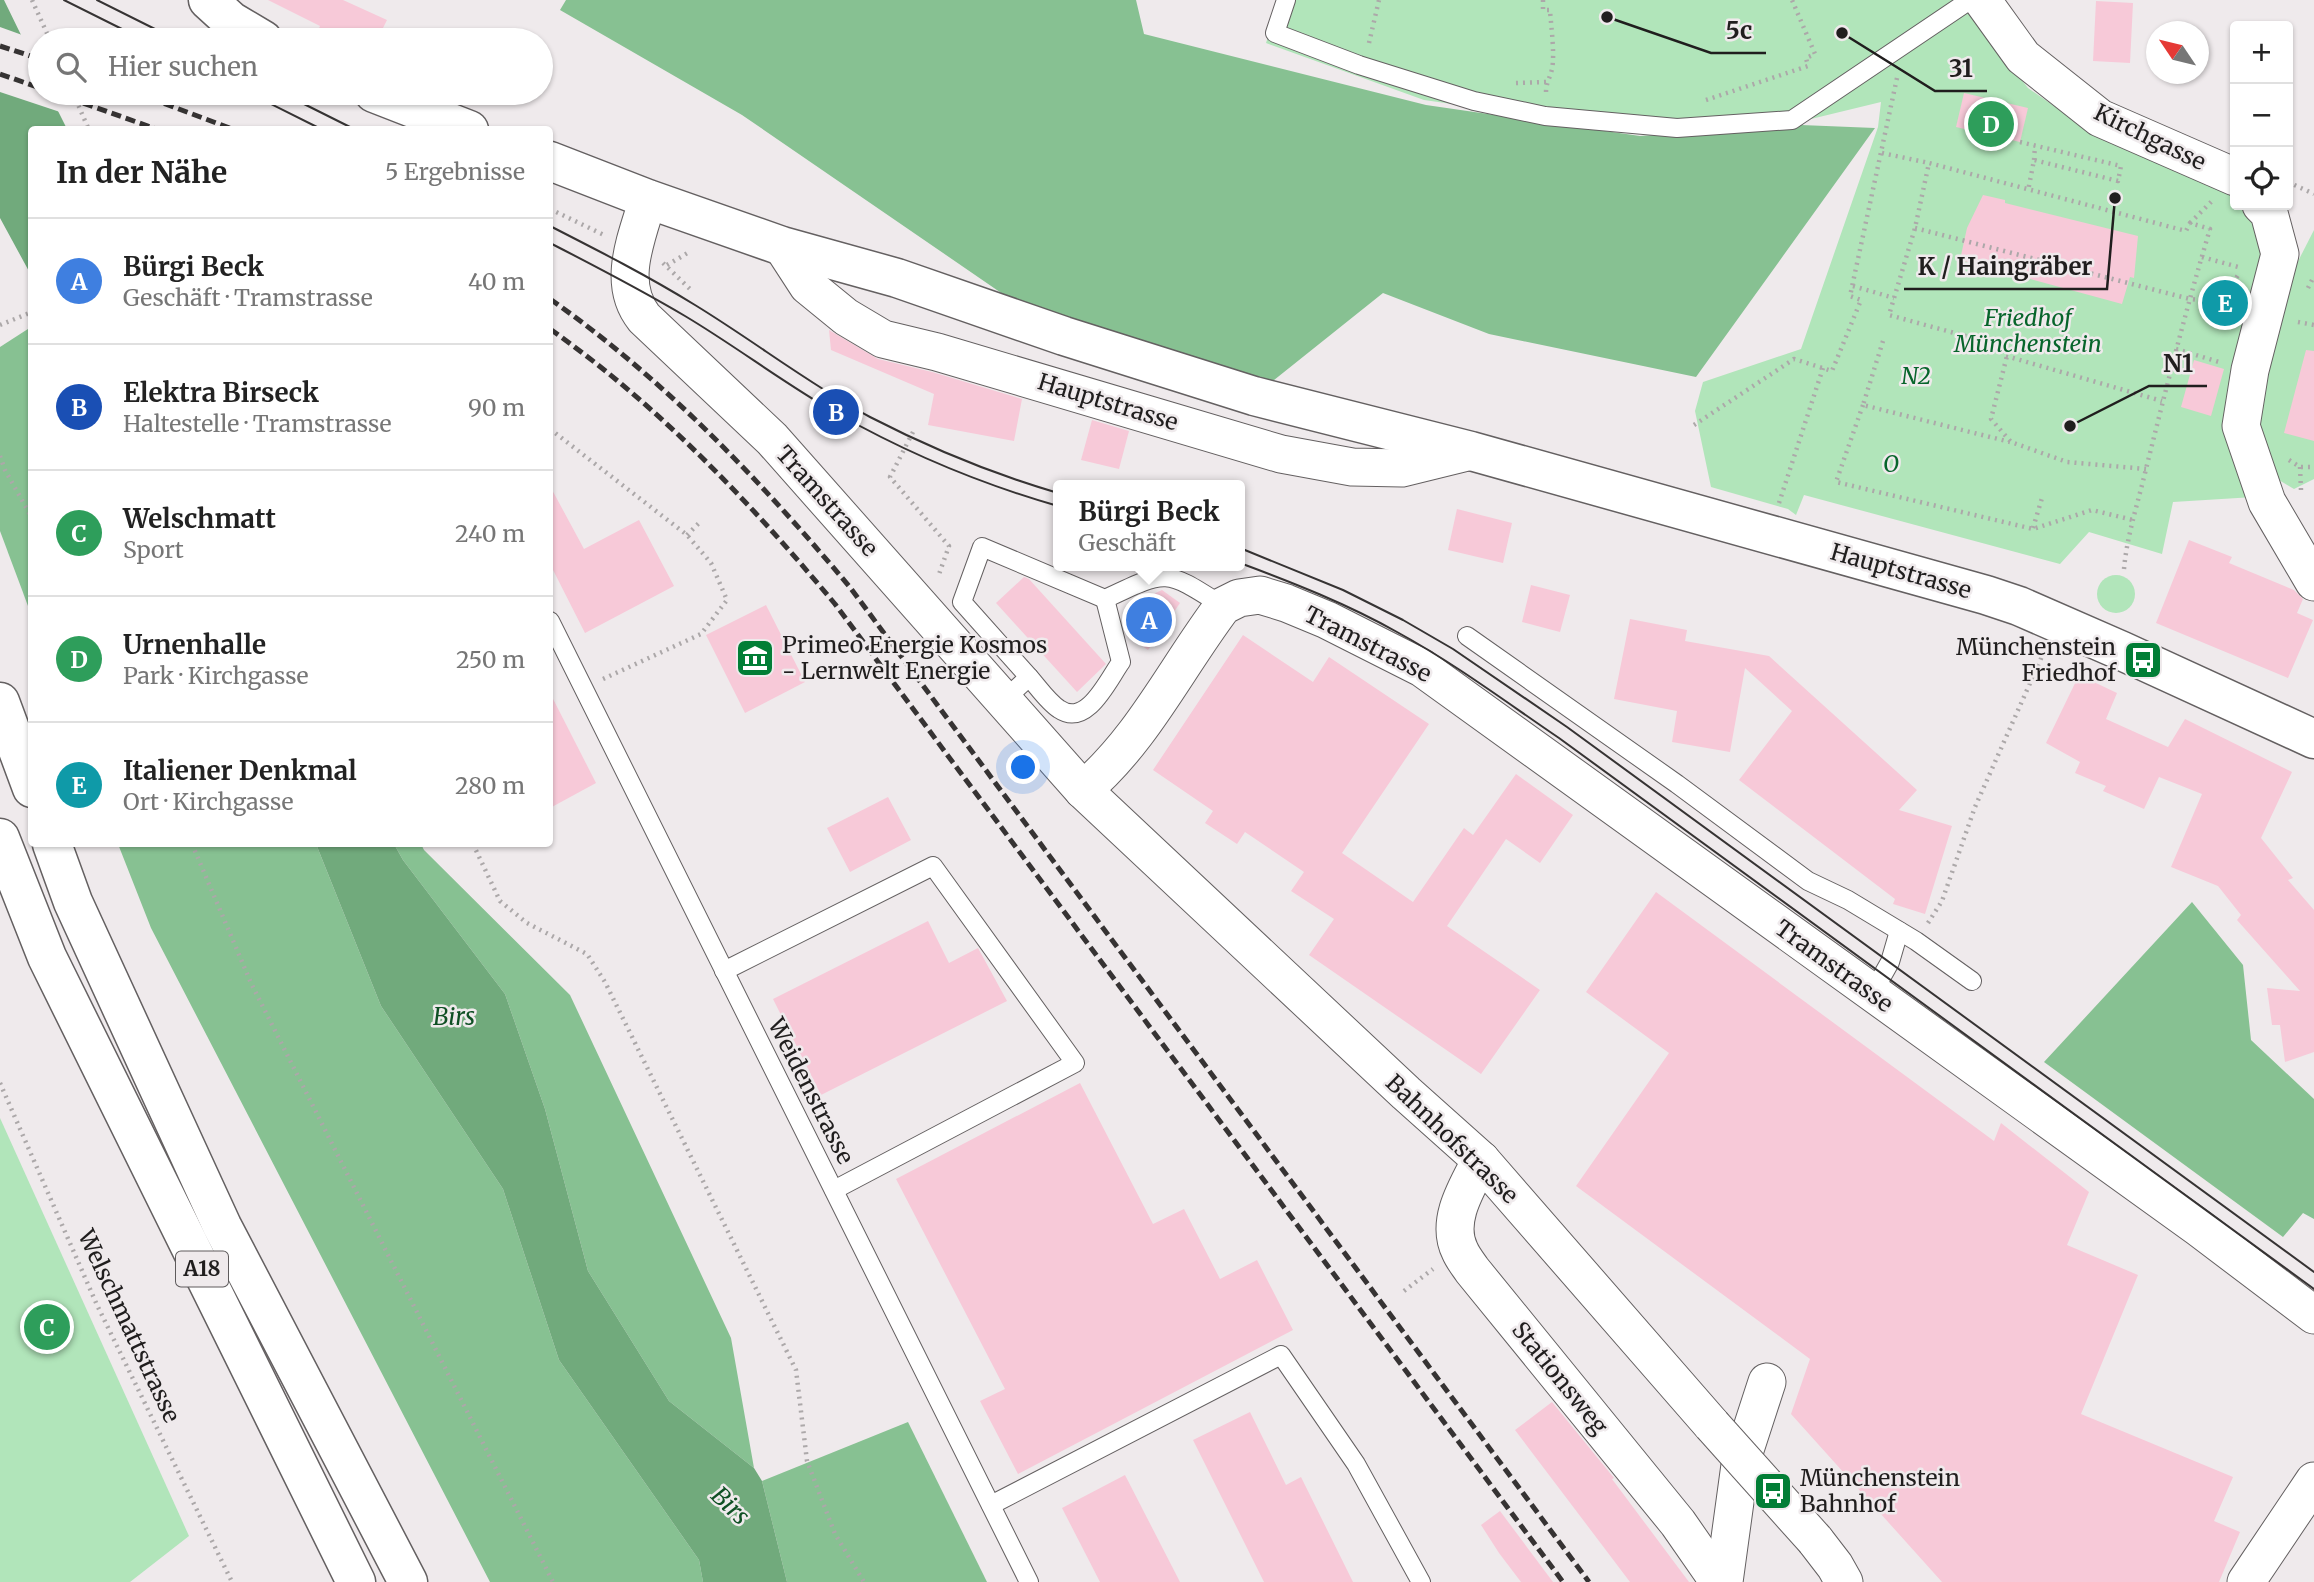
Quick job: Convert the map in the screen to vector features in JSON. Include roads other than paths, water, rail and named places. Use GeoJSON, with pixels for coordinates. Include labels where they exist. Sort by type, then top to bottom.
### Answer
{"type":"FeatureCollection","features":[{"type":"Feature","properties":{"kind":"main road"},"geometry":{"type":"LineString","coordinates":[[208,0],[244,28]]}},
{"type":"Feature","properties":{"kind":"main road"},"geometry":{"type":"LineString","coordinates":[[405,105],[459,126]]}},
{"type":"Feature","properties":{"kind":"main road","name":"Hauptstrasse"},"geometry":{"type":"LineString","coordinates":[[553,161],[648,199],[782,246],[897,278],[1064,336],[1254,396],[1471,451],[1986,594],[2311,732]]}},
{"type":"Feature","properties":{"kind":"main road"},"geometry":{"type":"LineString","coordinates":[[0,702],[28,777]]}},
{"type":"Feature","properties":{"kind":"main road","name":"A18"},"geometry":{"type":"LineString","coordinates":[[0,838],[47,957],[356,1582]]}},
{"type":"Feature","properties":{"kind":"main road","name":"A18"},"geometry":{"type":"LineString","coordinates":[[53,847],[73,902],[222,1226],[408,1582]]}},
{"type":"Feature","properties":{"kind":"street","name":"Kirchgasse"},"geometry":{"type":"LineString","coordinates":[[1982,0],[2023,57],[2100,118],[2230,175]]}},
{"type":"Feature","properties":{"kind":"street","name":"Tramstrasse"},"geometry":{"type":"LineString","coordinates":[[648,199],[633,248],[630,268],[637,309],[772,439],[1016,689],[1083,790]]}},
{"type":"Feature","properties":{"kind":"street"},"geometry":{"type":"LineString","coordinates":[[2266,210],[2280,254],[2258,273],[2250,370],[2241,426],[2267,502],[2314,582]]}},
{"type":"Feature","properties":{"kind":"street","name":"Hauptstrasse"},"geometry":{"type":"LineString","coordinates":[[782,246],[808,286],[846,317],[883,339],[937,352],[1280,454],[1352,467],[1402,468],[1471,451]]}},
{"type":"Feature","properties":{"kind":"street","name":"Tramstrasse"},"geometry":{"type":"LineString","coordinates":[[1223,606],[1239,598],[1260,595],[1286,603],[1327,620],[1422,668],[2199,1228],[2314,1315]]}},
{"type":"Feature","properties":{"kind":"street"},"geometry":{"type":"LineString","coordinates":[[1083,790],[1107,769],[1136,735],[1223,606]]}},
{"type":"Feature","properties":{"kind":"street","name":"Bahnhofstrasse"},"geometry":{"type":"LineString","coordinates":[[1083,790],[1481,1160],[1815,1540],[1835,1566],[1843,1582]]}},
{"type":"Feature","properties":{"kind":"street","name":"Stationsweg"},"geometry":{"type":"LineString","coordinates":[[1481,1160],[1463,1195],[1454,1222],[1458,1250],[1678,1523],[1721,1582]]}},
{"type":"Feature","properties":{"kind":"street","name":"Stationsweg"},"geometry":{"type":"LineString","coordinates":[[1721,1582],[1740,1465],[1767,1382]]}},
{"type":"Feature","properties":{"kind":"street"},"geometry":{"type":"LineString","coordinates":[[2246,1582],[2314,1481]]}},
{"type":"Feature","properties":{"kind":"lane"},"geometry":{"type":"LineString","coordinates":[[1286,0],[1275,33],[1363,66],[1474,102],[1545,116],[1677,128],[1792,120],[1970,0]]}},
{"type":"Feature","properties":{"kind":"lane"},"geometry":{"type":"LineString","coordinates":[[1105,599],[1121,662],[1088,707],[1079,714],[1067,713],[1016,689],[962,602],[982,547],[1105,599],[1147,579],[1173,576],[1223,606]]}},
{"type":"Feature","properties":{"kind":"lane","name":"Weidenstrasse"},"geometry":{"type":"LineString","coordinates":[[553,627],[1029,1582]]}},
{"type":"Feature","properties":{"kind":"lane"},"geometry":{"type":"LineString","coordinates":[[1467,636],[1677,784],[1808,881],[1848,900],[1916,941],[1972,981]]}},
{"type":"Feature","properties":{"kind":"lane"},"geometry":{"type":"LineString","coordinates":[[724,971],[933,866],[1075,1063],[834,1190]]}},
{"type":"Feature","properties":{"kind":"lane"},"geometry":{"type":"LineString","coordinates":[[1872,994],[1890,962],[1899,931]]}},
{"type":"Feature","properties":{"kind":"lane"},"geometry":{"type":"LineString","coordinates":[[991,1505],[1281,1355],[1356,1464],[1421,1582]]}},
{"type":"Feature","properties":{"kind":"water"},"geometry":{"type":"Polygon","coordinates":[[[0,0],[4,0],[28,49],[28,105],[55,105],[66,126],[28,126],[28,269],[0,218],[0,0]]]}},
{"type":"Feature","properties":{"kind":"water","name":"Birs"},"geometry":{"type":"Polygon","coordinates":[[[317,847],[396,847],[505,994],[545,1109],[588,1271],[669,1401],[754,1468],[762,1481],[787,1582],[703,1582],[699,1560],[559,1360],[503,1189],[381,1006],[317,847]]]}},
{"type":"Feature","properties":{"kind":"tram line"},"geometry":{"type":"LineString","coordinates":[[64,0],[120,28]]}},
{"type":"Feature","properties":{"kind":"tram line"},"geometry":{"type":"LineString","coordinates":[[97,0],[153,28]]}},
{"type":"Feature","properties":{"kind":"tram line"},"geometry":{"type":"LineString","coordinates":[[273,105],[315,126]]}},
{"type":"Feature","properties":{"kind":"tram line"},"geometry":{"type":"LineString","coordinates":[[306,105],[348,126]]}},
{"type":"Feature","properties":{"kind":"tram line"},"geometry":{"type":"LineString","coordinates":[[553,228],[677,294],[825,391],[870,417],[962,460],[1053,491]]}},
{"type":"Feature","properties":{"kind":"tram line"},"geometry":{"type":"LineString","coordinates":[[553,245],[685,316],[799,390],[864,428],[973,478],[1053,504]]}},
{"type":"Feature","properties":{"kind":"tram line"},"geometry":{"type":"LineString","coordinates":[[1245,550],[1343,590],[1453,649],[1567,727],[2314,1272]]}},
{"type":"Feature","properties":{"kind":"tram line"},"geometry":{"type":"LineString","coordinates":[[1245,565],[1359,612],[1418,644],[1480,683],[2314,1289]]}},
{"type":"Feature","properties":{"kind":"railway"},"geometry":{"type":"LineString","coordinates":[[0,46],[28,55]]}},
{"type":"Feature","properties":{"kind":"railway"},"geometry":{"type":"LineString","coordinates":[[0,74],[28,84]]}},
{"type":"Feature","properties":{"kind":"railway"},"geometry":{"type":"LineString","coordinates":[[89,105],[148,126]]}},
{"type":"Feature","properties":{"kind":"railway"},"geometry":{"type":"LineString","coordinates":[[168,105],[224,126]]}},
{"type":"Feature","properties":{"kind":"railway"},"geometry":{"type":"LineString","coordinates":[[553,301],[632,363],[708,432],[780,507],[849,586],[1589,1582]]}},
{"type":"Feature","properties":{"kind":"railway"},"geometry":{"type":"LineString","coordinates":[[553,331],[629,390],[702,457],[770,529],[835,604],[1563,1582]]}},
{"type":"Feature","properties":{"kind":"place","name":"5c"},"geometry":{"type":"Point","coordinates":[1607,17]}},
{"type":"Feature","properties":{"kind":"place","name":"31"},"geometry":{"type":"Point","coordinates":[1842,33]}},
{"type":"Feature","properties":{"kind":"place","name":"Urnenhalle"},"geometry":{"type":"Point","coordinates":[1991,124]}},
{"type":"Feature","properties":{"kind":"place","name":"K / Haingräber"},"geometry":{"type":"Point","coordinates":[2115,198]}},
{"type":"Feature","properties":{"kind":"place","name":"Italiener Denkmal"},"geometry":{"type":"Point","coordinates":[2225,303]}},
{"type":"Feature","properties":{"kind":"place","name":"Elektra Birseck"},"geometry":{"type":"Point","coordinates":[836,412]}},
{"type":"Feature","properties":{"kind":"place","name":"N1"},"geometry":{"type":"Point","coordinates":[2070,426]}},
{"type":"Feature","properties":{"kind":"place","name":"Bürgi Beck"},"geometry":{"type":"Point","coordinates":[1149,620]}},
{"type":"Feature","properties":{"kind":"place","name":"Primeo Energie Kosmos - Lernwelt Energie"},"geometry":{"type":"Point","coordinates":[755,658]}},
{"type":"Feature","properties":{"kind":"place","name":"Münchenstein Friedhof"},"geometry":{"type":"Point","coordinates":[2143,660]}},
{"type":"Feature","properties":{"kind":"place","name":"Welschmatt"},"geometry":{"type":"Point","coordinates":[47,1327]}},
{"type":"Feature","properties":{"kind":"place","name":"Münchenstein Bahnhof"},"geometry":{"type":"Point","coordinates":[1773,1491]}},
{"type":"Feature","properties":{"kind":"park label","name":"Friedhof Münchenstein"},"geometry":{"type":"Point","coordinates":[2028,331]}},
{"type":"Feature","properties":{"kind":"park label","name":"N2"},"geometry":{"type":"Point","coordinates":[1916,376]}},
{"type":"Feature","properties":{"kind":"park label","name":"O"},"geometry":{"type":"Point","coordinates":[1891,464]}}]}
